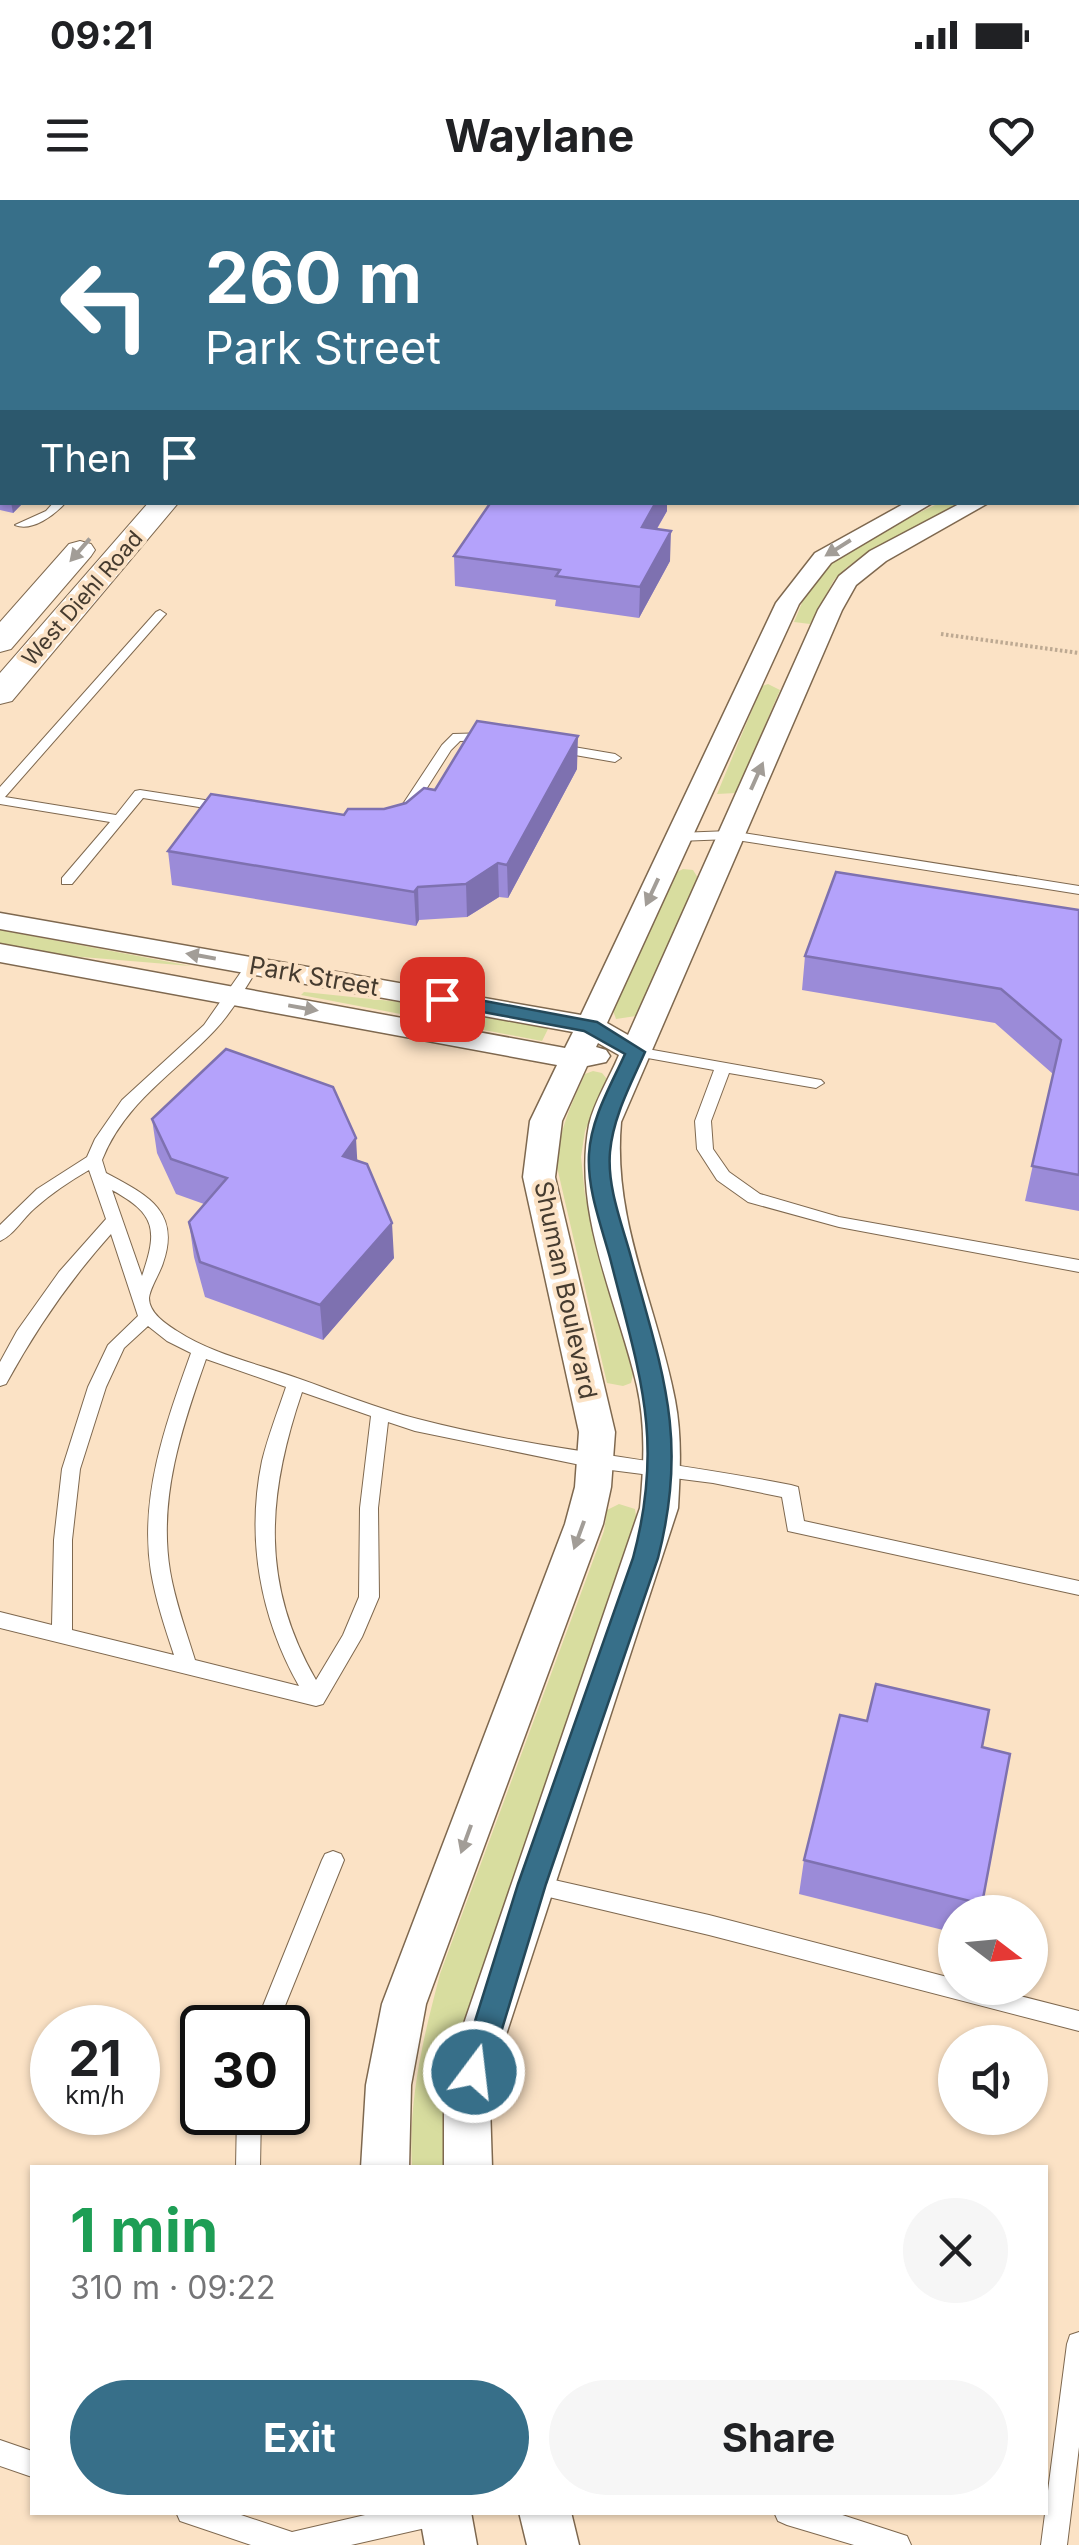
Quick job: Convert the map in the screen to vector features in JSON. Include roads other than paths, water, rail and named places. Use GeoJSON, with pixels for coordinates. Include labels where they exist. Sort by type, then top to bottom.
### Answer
{"type":"FeatureCollection","features":[{"type":"Feature","properties":{"kind":"street","name":"West Diehl Road"},"geometry":{"type":"LineString","coordinates":[[0,694],[161,505]]}},
{"type":"Feature","properties":{"kind":"street","name":"Shuman Boulevard"},"geometry":{"type":"LineString","coordinates":[[385,2165],[385,2102],[404,2004],[584,1524],[593,1488],[596,1432],[539,1177],[546,1121],[788,603],[809,572],[846,543],[918,505]]}},
{"type":"Feature","properties":{"kind":"street"},"geometry":{"type":"LineString","coordinates":[[468,2165],[467,2104],[481,2041],[646,1558],[659,1508],[662,1468],[655,1388],[602,1190],[599,1155],[605,1122],[830,610],[847,582],[878,556],[974,505]]}},
{"type":"Feature","properties":{"kind":"street","name":"West Diehl Road"},"geometry":{"type":"LineString","coordinates":[[0,642],[98,530]]}},
{"type":"Feature","properties":{"kind":"street","name":"Park Street"},"geometry":{"type":"LineString","coordinates":[[0,921],[590,1026],[636,1052]]}},
{"type":"Feature","properties":{"kind":"street","name":"Park Street"},"geometry":{"type":"LineString","coordinates":[[0,953],[574,1059],[636,1052]]}},
{"type":"Feature","properties":{"kind":"street"},"geometry":{"type":"LineString","coordinates":[[443,2515],[451,2545]]}},
{"type":"Feature","properties":{"kind":"street"},"geometry":{"type":"LineString","coordinates":[[547,2515],[553,2545]]}},
{"type":"Feature","properties":{"kind":"lane"},"geometry":{"type":"LineString","coordinates":[[30,507],[21,525],[50,513],[57,505]]}},
{"type":"Feature","properties":{"kind":"lane"},"geometry":{"type":"LineString","coordinates":[[40,597],[79,602]]}},
{"type":"Feature","properties":{"kind":"lane"},"geometry":{"type":"LineString","coordinates":[[0,798],[160,614]]}},
{"type":"Feature","properties":{"kind":"lane"},"geometry":{"type":"LineString","coordinates":[[392,826],[457,737],[500,739]]}},
{"type":"Feature","properties":{"kind":"lane"},"geometry":{"type":"LineString","coordinates":[[545,746],[615,758]]}},
{"type":"Feature","properties":{"kind":"lane"},"geometry":{"type":"LineString","coordinates":[[67,881],[140,794],[238,809]]}},
{"type":"Feature","properties":{"kind":"lane"},"geometry":{"type":"LineString","coordinates":[[0,798],[118,819]]}},
{"type":"Feature","properties":{"kind":"lane"},"geometry":{"type":"LineString","coordinates":[[678,836],[730,835],[1079,890]]}},
{"type":"Feature","properties":{"kind":"lane"},"geometry":{"type":"LineString","coordinates":[[253,965],[211,1026],[137,1091],[102,1134],[96,1168],[144,1308],[173,1337],[416,1424],[595,1460],[791,1492],[795,1526],[1079,1588]]}},
{"type":"Feature","properties":{"kind":"lane"},"geometry":{"type":"LineString","coordinates":[[636,1052],[816,1083]]}},
{"type":"Feature","properties":{"kind":"lane"},"geometry":{"type":"LineString","coordinates":[[723,1067],[703,1122],[705,1149],[723,1176],[754,1198],[839,1222],[1079,1266]]}},
{"type":"Feature","properties":{"kind":"lane"},"geometry":{"type":"LineString","coordinates":[[0,1236],[11,1220],[52,1184],[96,1168]]}},
{"type":"Feature","properties":{"kind":"lane"},"geometry":{"type":"LineString","coordinates":[[62,1635],[63,1540],[71,1469],[97,1386],[117,1345],[144,1308],[160,1252],[162,1223],[152,1208],[96,1168]]}},
{"type":"Feature","properties":{"kind":"lane"},"geometry":{"type":"LineString","coordinates":[[0,1380],[20,1336],[58,1281],[114,1220]]}},
{"type":"Feature","properties":{"kind":"lane"},"geometry":{"type":"LineString","coordinates":[[186,1666],[158,1560],[160,1486],[177,1416],[201,1350]]}},
{"type":"Feature","properties":{"kind":"lane"},"geometry":{"type":"LineString","coordinates":[[296,1384],[272,1459],[264,1510],[270,1587],[294,1664],[316,1698]]}},
{"type":"Feature","properties":{"kind":"lane"},"geometry":{"type":"LineString","coordinates":[[316,1698],[352,1637],[369,1598],[369,1508],[380,1412]]}},
{"type":"Feature","properties":{"kind":"lane"},"geometry":{"type":"LineString","coordinates":[[0,1620],[316,1698]]}},
{"type":"Feature","properties":{"kind":"lane"},"geometry":{"type":"LineString","coordinates":[[273,2005],[333,1860]]}},
{"type":"Feature","properties":{"kind":"lane"},"geometry":{"type":"LineString","coordinates":[[532,1884],[709,1924],[1079,2021]]}},
{"type":"Feature","properties":{"kind":"lane"},"geometry":{"type":"LineString","coordinates":[[248,2165],[249,2135]]}},
{"type":"Feature","properties":{"kind":"lane"},"geometry":{"type":"LineString","coordinates":[[1054,2545],[1073,2452],[1079,2344]]}},
{"type":"Feature","properties":{"kind":"lane"},"geometry":{"type":"LineString","coordinates":[[0,2453],[30,2463]]}},
{"type":"Feature","properties":{"kind":"lane"},"geometry":{"type":"LineString","coordinates":[[198,2515],[292,2545],[428,2515]]}},
{"type":"Feature","properties":{"kind":"lane"},"geometry":{"type":"LineString","coordinates":[[797,2515],[898,2545]]}}]}
